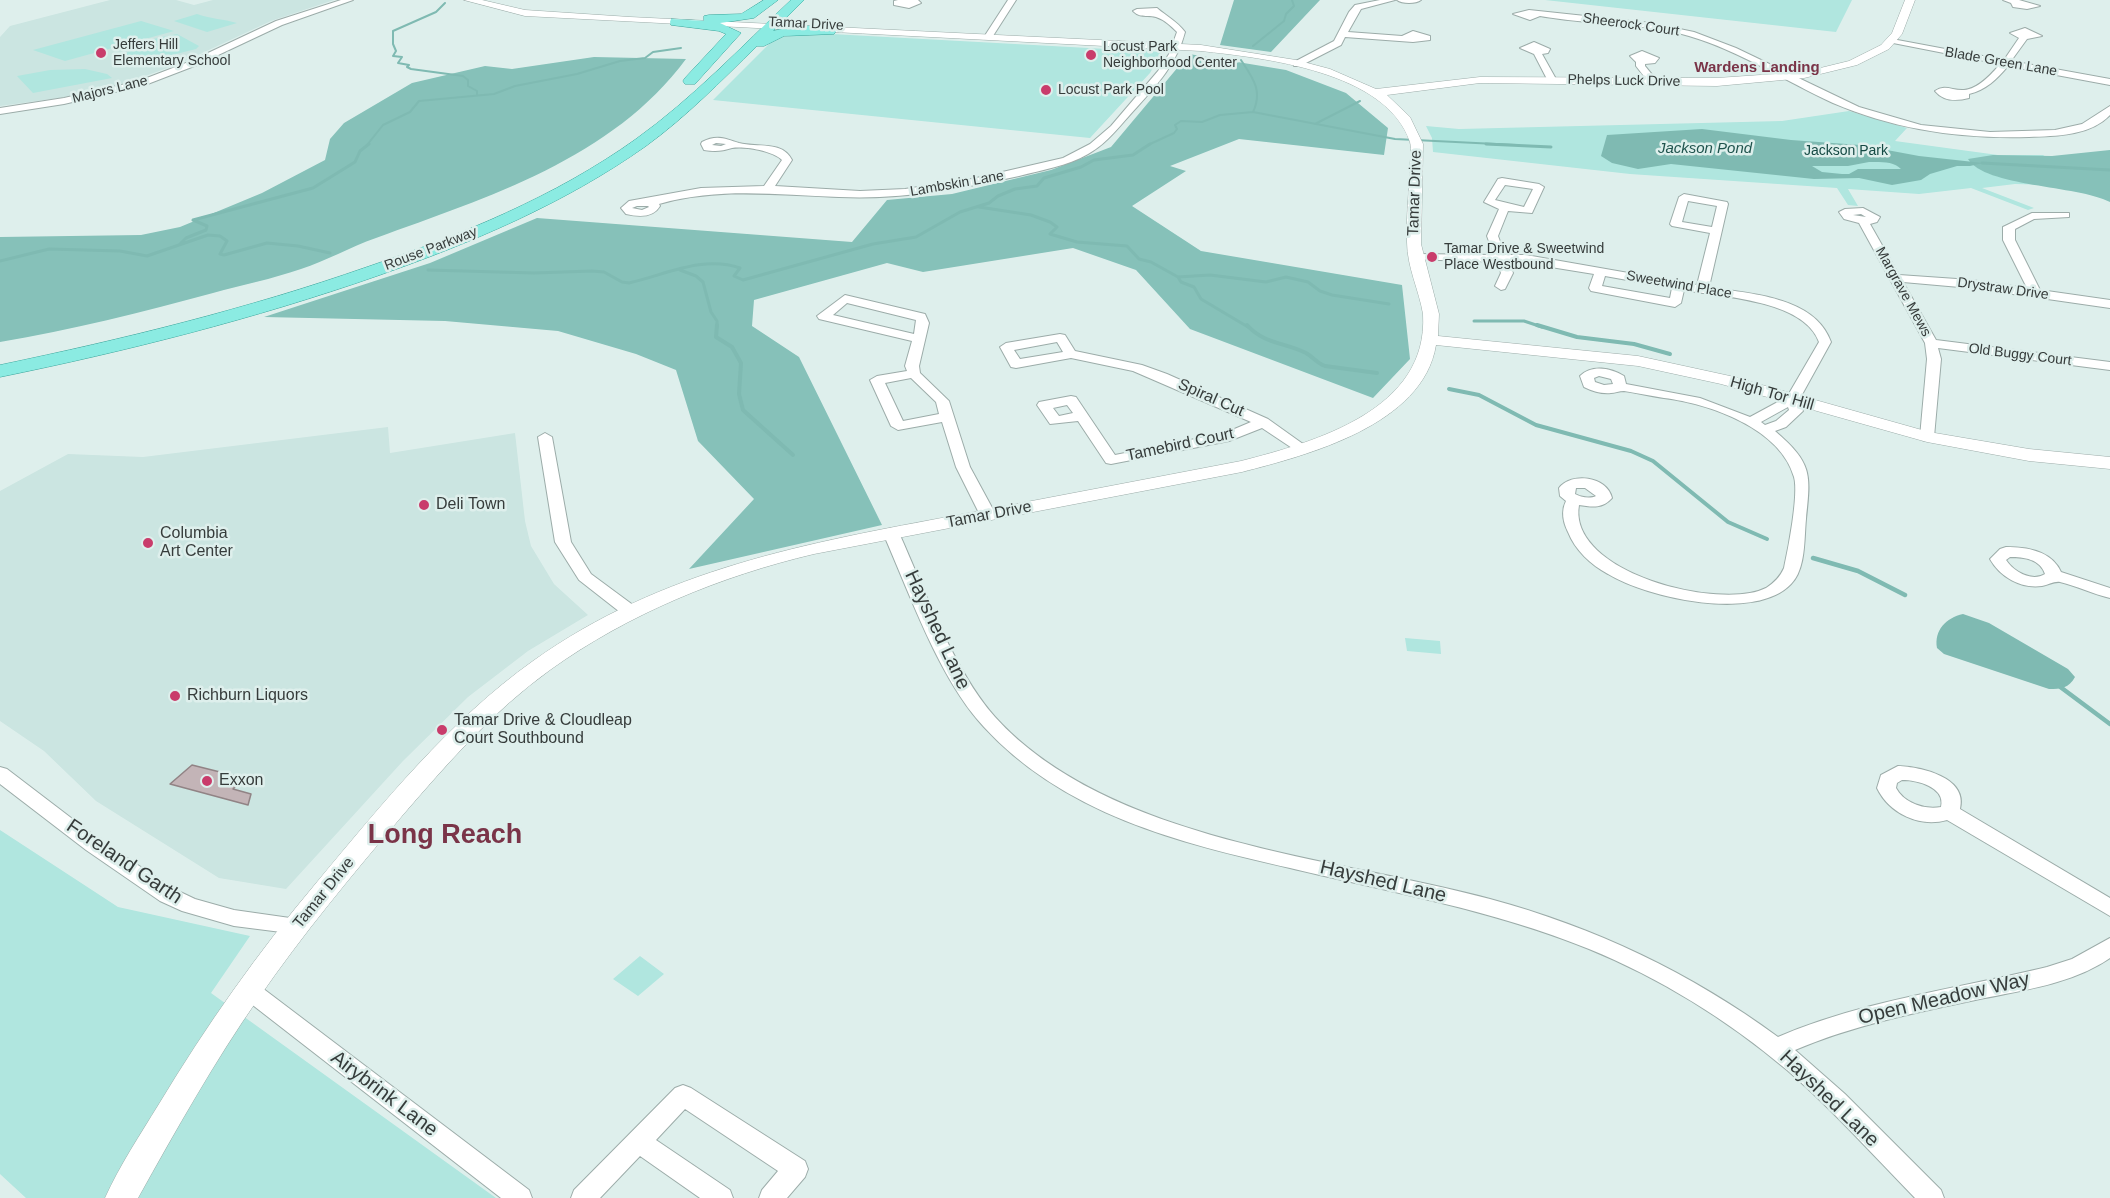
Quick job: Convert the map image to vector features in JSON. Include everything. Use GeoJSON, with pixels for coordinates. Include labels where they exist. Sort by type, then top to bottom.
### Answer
{"type":"FeatureCollection","features":[{"type":"Feature","properties":{"kind":"main road"},"geometry":{"type":"LineString","coordinates":[[693,19],[746,17],[756,14],[772,0]]}},
{"type":"Feature","properties":{"kind":"main road","name":"Rouse Parkway"},"geometry":{"type":"LineString","coordinates":[[0,357],[134,328],[255,296],[366,261],[510,203],[586,163],[635,130],[778,0]]}},
{"type":"Feature","properties":{"kind":"main road","name":"Rouse Parkway"},"geometry":{"type":"LineString","coordinates":[[0,371],[140,340],[250,311],[382,269],[464,237],[555,195],[621,157],[677,115],[798,0]]}},
{"type":"Feature","properties":{"kind":"main road"},"geometry":{"type":"LineString","coordinates":[[804,0],[789,15],[790,18],[796,22],[830,28]]}},
{"type":"Feature","properties":{"kind":"main road"},"geometry":{"type":"LineString","coordinates":[[676,22],[722,27],[734,33],[690,81]]}},
{"type":"Feature","properties":{"kind":"main road"},"geometry":{"type":"LineString","coordinates":[[726,68],[743,58],[772,34],[830,28]]}},
{"type":"Feature","properties":{"kind":"street","name":"Majors Lane"},"geometry":{"type":"LineString","coordinates":[[0,111],[64,101],[142,83],[194,63],[279,23],[348,0]]}},
{"type":"Feature","properties":{"kind":"street","name":"Tamar Drive"},"geometry":{"type":"LineString","coordinates":[[121,1198],[172,1107],[249,990],[297,926],[446,750],[483,713],[543,665],[631,612],[741,568],[812,549],[1242,466],[1304,449],[1355,427],[1377,414],[1404,392],[1425,362],[1431,340],[1430,309],[1415,257],[1416,140],[1401,113],[1375,93],[1333,74],[1252,54],[1177,47],[525,13],[469,0]]}},
{"type":"Feature","properties":{"kind":"street"},"geometry":{"type":"LineString","coordinates":[[988,37],[1012,0]]}},
{"type":"Feature","properties":{"kind":"street"},"geometry":{"type":"LineString","coordinates":[[1297,64],[1332,47],[1344,34],[1353,12],[1359,6],[1391,0]]}},
{"type":"Feature","properties":{"kind":"street"},"geometry":{"type":"LineString","coordinates":[[1401,0],[1417,0]]}},
{"type":"Feature","properties":{"kind":"street"},"geometry":{"type":"LineString","coordinates":[[1892,42],[1910,0]]}},
{"type":"Feature","properties":{"kind":"street"},"geometry":{"type":"LineString","coordinates":[[1156,14],[1180,29],[1181,34],[1177,47]]}},
{"type":"Feature","properties":{"kind":"street","name":"Sheerock Court"},"geometry":{"type":"LineString","coordinates":[[1537,15],[1680,31],[1708,40],[1870,114],[1922,127],[1960,133],[2007,135],[2061,131],[2094,123],[2110,109]]}},
{"type":"Feature","properties":{"kind":"street","name":"Tamar Drive"},"geometry":{"type":"LineString","coordinates":[[625,19],[634,17],[693,19],[752,24]]}},
{"type":"Feature","properties":{"kind":"street"},"geometry":{"type":"LineString","coordinates":[[1344,34],[1406,38]]}},
{"type":"Feature","properties":{"kind":"street"},"geometry":{"type":"LineString","coordinates":[[1963,93],[1983,86],[1995,78],[2024,37]]}},
{"type":"Feature","properties":{"kind":"street","name":"Blade Green Lane"},"geometry":{"type":"LineString","coordinates":[[1892,42],[2110,82]]}},
{"type":"Feature","properties":{"kind":"street","name":"Phelps Luck Drive"},"geometry":{"type":"LineString","coordinates":[[1375,93],[1480,80],[1717,82],[1787,77],[1853,63],[1877,53],[1892,42]]}},
{"type":"Feature","properties":{"kind":"street","name":"Lambskin Lane"},"geometry":{"type":"LineString","coordinates":[[651,203],[676,195],[710,189],[767,189],[839,194],[910,193],[964,185],[1064,161],[1085,152],[1102,140],[1163,73],[1177,47]]}},
{"type":"Feature","properties":{"kind":"street"},"geometry":{"type":"LineString","coordinates":[[1537,52],[1551,80]]}},
{"type":"Feature","properties":{"kind":"street"},"geometry":{"type":"LineString","coordinates":[[1641,61],[1640,66],[1653,82]]}},
{"type":"Feature","properties":{"kind":"street"},"geometry":{"type":"LineString","coordinates":[[731,145],[769,148],[785,156],[787,160],[785,166],[767,189]]}},
{"type":"Feature","properties":{"kind":"street"},"geometry":{"type":"LineString","coordinates":[[1501,286],[1507,273],[1491,236],[1505,207]]}},
{"type":"Feature","properties":{"kind":"street"},"geometry":{"type":"LineString","coordinates":[[2035,292],[2009,240],[2009,227],[2032,216],[2065,215]]}},
{"type":"Feature","properties":{"kind":"street","name":"Margrave Mews"},"geometry":{"type":"LineString","coordinates":[[1863,221],[1931,343],[1934,359],[1927,437]]}},
{"type":"Feature","properties":{"kind":"street"},"geometry":{"type":"LineString","coordinates":[[1702,290],[1717,231]]}},
{"type":"Feature","properties":{"kind":"street","name":"Sweetwind Place"},"geometry":{"type":"LineString","coordinates":[[1415,257],[1526,258],[1785,307],[1807,318],[1820,330],[1825,342],[1791,400]]}},
{"type":"Feature","properties":{"kind":"street"},"geometry":{"type":"LineString","coordinates":[[1601,271],[1595,288],[1675,303],[1679,286]]}},
{"type":"Feature","properties":{"kind":"street","name":"Drystraw Drive"},"geometry":{"type":"LineString","coordinates":[[1896,278],[1944,281],[2035,292],[2110,304]]}},
{"type":"Feature","properties":{"kind":"street"},"geometry":{"type":"LineString","coordinates":[[919,339],[823,316],[845,300],[921,317],[923,323],[919,339],[912,366],[914,374],[942,401],[963,467],[988,515]]}},
{"type":"Feature","properties":{"kind":"street","name":"High Tor Hill"},"geometry":{"type":"LineString","coordinates":[[1431,340],[1638,361],[1691,372],[1927,437],[2029,455],[2110,463]]}},
{"type":"Feature","properties":{"kind":"street","name":"Old Buggy Court"},"geometry":{"type":"LineString","coordinates":[[1931,343],[2110,366]]}},
{"type":"Feature","properties":{"kind":"street","name":"Spiral Cut"},"geometry":{"type":"LineString","coordinates":[[1071,354],[1112,362],[1162,377],[1263,422],[1304,449]]}},
{"type":"Feature","properties":{"kind":"street"},"geometry":{"type":"LineString","coordinates":[[914,374],[877,380],[898,426],[948,417]]}},
{"type":"Feature","properties":{"kind":"street"},"geometry":{"type":"LineString","coordinates":[[1574,500],[1570,513],[1573,528],[1579,539],[1600,562],[1617,573],[1651,586],[1695,595],[1734,599],[1768,592],[1779,587],[1790,572],[1803,489],[1802,477],[1791,457],[1757,425],[1693,400],[1620,386]]}},
{"type":"Feature","properties":{"kind":"street"},"geometry":{"type":"LineString","coordinates":[[1757,425],[1788,420],[1796,411],[1791,400]]}},
{"type":"Feature","properties":{"kind":"street","name":"Tamebird Court"},"geometry":{"type":"LineString","coordinates":[[1082,416],[1111,460],[1229,437],[1263,422]]}},
{"type":"Feature","properties":{"kind":"street"},"geometry":{"type":"LineString","coordinates":[[545,437],[563,542],[585,577],[631,612]]}},
{"type":"Feature","properties":{"kind":"street","name":"Hayshed Lane"},"geometry":{"type":"LineString","coordinates":[[891,533],[957,678],[970,700],[989,724],[1043,772],[1107,807],[1171,831],[1268,856],[1487,905],[1600,945],[1662,976],[1724,1012],[1776,1048],[1822,1089],[1932,1198]]}},
{"type":"Feature","properties":{"kind":"street"},"geometry":{"type":"LineString","coordinates":[[2054,575],[2110,593]]}},
{"type":"Feature","properties":{"kind":"street","name":"Foreland Garth"},"geometry":{"type":"LineString","coordinates":[[0,774],[93,845],[167,895],[189,905],[234,918],[297,926]]}},
{"type":"Feature","properties":{"kind":"street"},"geometry":{"type":"LineString","coordinates":[[1949,812],[2110,908]]}},
{"type":"Feature","properties":{"kind":"street","name":"Open Meadow Way"},"geometry":{"type":"LineString","coordinates":[[1776,1048],[1810,1032],[1869,1014],[2049,976],[2095,959],[2110,947]]}},
{"type":"Feature","properties":{"kind":"street","name":"Airybrink Lane"},"geometry":{"type":"LineString","coordinates":[[249,990],[520,1198]]}},
{"type":"Feature","properties":{"kind":"street"},"geometry":{"type":"LineString","coordinates":[[583,1198],[683,1095],[796,1169],[771,1198]]}},
{"type":"Feature","properties":{"kind":"street"},"geometry":{"type":"LineString","coordinates":[[639,1141],[721,1198]]}},
{"type":"Feature","properties":{"kind":"shaded area","name":"Jeffers Hill Elementary School"},"geometry":{"type":"Polygon","coordinates":[[[110,0],[176,0],[194,5],[213,0],[334,0],[271,21],[181,63],[129,82],[59,98],[0,106],[0,37],[10,26],[110,0]]]}},
{"type":"Feature","properties":{"kind":"shaded area"},"geometry":{"type":"Polygon","coordinates":[[[1234,0],[1320,0],[1271,52],[1220,45],[1234,0]]]}},
{"type":"Feature","properties":{"kind":"shaded area"},"geometry":{"type":"Polygon","coordinates":[[[1189,54],[1286,70],[1346,93],[1388,128],[1384,155],[1239,139],[1170,166],[1186,171],[1132,206],[1201,251],[1402,285],[1410,359],[1373,398],[1190,329],[1136,270],[1073,248],[923,272],[887,263],[754,300],[752,326],[799,357],[882,525],[689,569],[754,499],[698,441],[676,370],[636,354],[558,331],[445,321],[264,317],[430,263],[537,218],[852,242],[887,200],[952,194],[1051,170],[1111,147],[1189,54]]]}},
{"type":"Feature","properties":{"kind":"shaded area"},"geometry":{"type":"Polygon","coordinates":[[[594,57],[686,59],[656,94],[622,123],[585,149],[504,190],[290,273],[107,320],[0,342],[0,237],[141,235],[180,227],[262,193],[325,160],[330,139],[344,123],[412,83],[485,66],[512,69],[594,57]]]}},
{"type":"Feature","properties":{"kind":"shaded area"},"geometry":{"type":"Polygon","coordinates":[[[2110,150],[2110,202],[2095,196],[1993,175],[1978,168],[1968,159],[1993,155],[2052,156],[2110,150]]]}},
{"type":"Feature","properties":{"kind":"shaded area"},"geometry":{"type":"Polygon","coordinates":[[[388,427],[390,453],[515,433],[525,521],[531,546],[554,584],[588,615],[528,651],[468,697],[403,761],[286,889],[219,878],[96,801],[44,751],[0,721],[0,491],[68,454],[143,457],[388,427]]]}},
{"type":"Feature","properties":{"kind":"green space"},"geometry":{"type":"Polygon","coordinates":[[[1545,0],[1852,0],[1836,32],[1545,0]]]}},
{"type":"Feature","properties":{"kind":"green space"},"geometry":{"type":"Polygon","coordinates":[[[197,14],[237,23],[207,32],[174,21],[197,14]]]}},
{"type":"Feature","properties":{"kind":"green space"},"geometry":{"type":"Polygon","coordinates":[[[141,21],[174,31],[65,61],[33,50],[141,21]]]}},
{"type":"Feature","properties":{"kind":"green space"},"geometry":{"type":"Polygon","coordinates":[[[813,33],[1162,52],[1150,73],[1090,138],[713,100],[775,38],[813,33]]]}},
{"type":"Feature","properties":{"kind":"green space"},"geometry":{"type":"Polygon","coordinates":[[[177,34],[199,46],[196,49],[136,64],[126,62],[123,58],[127,52],[140,44],[177,34]]]}},
{"type":"Feature","properties":{"kind":"green space"},"geometry":{"type":"Polygon","coordinates":[[[85,69],[107,74],[112,78],[33,93],[17,76],[50,70],[85,69]]]}},
{"type":"Feature","properties":{"kind":"green space","name":"Jackson Park"},"geometry":{"type":"Polygon","coordinates":[[[1849,111],[1907,128],[1895,141],[1998,155],[2043,155],[2091,186],[2015,184],[1982,188],[2034,208],[2028,210],[1971,188],[1919,194],[1848,189],[1858,206],[1848,205],[1837,188],[1630,174],[1433,152],[1432,138],[1426,126],[1459,129],[1782,121],[1849,111]]]}},
{"type":"Feature","properties":{"kind":"green space"},"geometry":{"type":"Polygon","coordinates":[[[1405,638],[1440,641],[1441,654],[1407,651],[1405,638]]]}},
{"type":"Feature","properties":{"kind":"green space"},"geometry":{"type":"Polygon","coordinates":[[[0,830],[118,907],[250,936],[211,993],[496,1198],[26,1198],[0,1174],[0,830]]]}},
{"type":"Feature","properties":{"kind":"green space"},"geometry":{"type":"Polygon","coordinates":[[[640,956],[664,974],[638,996],[613,979],[640,956]]]}},
{"type":"Feature","properties":{"kind":"water","name":"Jackson Pond"},"geometry":{"type":"Polygon","coordinates":[[[1702,129],[1791,140],[1860,145],[1919,156],[1983,163],[1957,166],[1930,174],[1921,180],[1892,185],[1859,178],[1814,179],[1671,164],[1638,169],[1612,163],[1601,156],[1607,135],[1702,129]],[[1869,162],[1848,166],[1812,166],[1822,172],[1842,174],[1849,174],[1858,169],[1901,169],[1890,163],[1869,162]]]}},
{"type":"Feature","properties":{"kind":"water"},"geometry":{"type":"Polygon","coordinates":[[[1963,614],[1989,623],[2068,669],[2075,677],[2070,684],[2064,687],[2049,689],[1944,654],[1937,648],[1939,630],[1951,618],[1963,614]]]}},
{"type":"Feature","properties":{"kind":"building","name":"Exxon"},"geometry":{"type":"Polygon","coordinates":[[[192,765],[244,778],[233,789],[251,794],[248,805],[170,784],[192,765]]]}},
{"type":"Feature","properties":{"kind":"waterway"},"geometry":{"type":"LineString","coordinates":[[1253,46],[1284,21],[1286,14],[1294,6],[1292,0]]}},
{"type":"Feature","properties":{"kind":"waterway"},"geometry":{"type":"LineString","coordinates":[[445,3],[436,12],[393,31],[393,44],[396,51],[393,56],[402,57],[398,63],[409,65],[407,67],[411,69],[463,76],[468,80],[468,86],[477,91],[477,95]]}},
{"type":"Feature","properties":{"kind":"waterway"},"geometry":{"type":"LineString","coordinates":[[367,145],[383,125],[410,112],[419,101],[494,94],[515,86],[577,74],[620,61],[645,58],[653,52],[681,48]]}},
{"type":"Feature","properties":{"kind":"waterway"},"geometry":{"type":"LineString","coordinates":[[1241,60],[1253,79],[1257,91],[1253,112]]}},
{"type":"Feature","properties":{"kind":"waterway"},"geometry":{"type":"LineString","coordinates":[[1315,124],[1360,101]]}},
{"type":"Feature","properties":{"kind":"waterway"},"geometry":{"type":"LineString","coordinates":[[1150,144],[1174,133],[1177,129],[1175,125],[1181,121],[1202,122],[1220,115],[1253,112]]}},
{"type":"Feature","properties":{"kind":"waterway"},"geometry":{"type":"LineString","coordinates":[[1253,112],[1315,124]]}},
{"type":"Feature","properties":{"kind":"waterway"},"geometry":{"type":"LineString","coordinates":[[1315,124],[1395,139],[1516,145]]}},
{"type":"Feature","properties":{"kind":"waterway"},"geometry":{"type":"LineString","coordinates":[[180,244],[186,238],[206,230],[207,226],[193,220],[313,188],[355,162],[360,151],[369,144]]}},
{"type":"Feature","properties":{"kind":"waterway"},"geometry":{"type":"LineString","coordinates":[[428,270],[534,273],[592,271],[604,272],[622,282],[629,283],[684,268],[712,264],[740,268],[734,276],[743,280],[873,244],[916,237],[960,212],[989,203],[998,196],[1015,189],[1037,186],[1044,178],[1081,167],[1094,160],[1133,155],[1150,144]]}},
{"type":"Feature","properties":{"kind":"waterway"},"geometry":{"type":"LineString","coordinates":[[1486,144],[1551,147]]}},
{"type":"Feature","properties":{"kind":"waterway"},"geometry":{"type":"LineString","coordinates":[[1982,163],[2110,170]]}},
{"type":"Feature","properties":{"kind":"waterway"},"geometry":{"type":"LineString","coordinates":[[979,207],[1031,215],[1057,227],[1050,234],[1077,242],[1127,246],[1139,259],[1151,262],[1178,277]]}},
{"type":"Feature","properties":{"kind":"waterway"},"geometry":{"type":"LineString","coordinates":[[0,261],[49,249],[120,251],[147,256],[208,235],[220,236],[227,241],[220,254],[224,255],[267,243],[298,246],[330,253]]}},
{"type":"Feature","properties":{"kind":"waterway"},"geometry":{"type":"LineString","coordinates":[[680,270],[696,276],[703,282],[717,325]]}},
{"type":"Feature","properties":{"kind":"waterway"},"geometry":{"type":"LineString","coordinates":[[1178,277],[1210,275],[1266,282],[1286,277],[1308,282],[1320,291],[1332,295],[1389,304]]}},
{"type":"Feature","properties":{"kind":"waterway"},"geometry":{"type":"LineString","coordinates":[[1178,277],[1181,282],[1194,287],[1201,299],[1248,327]]}},
{"type":"Feature","properties":{"kind":"waterway"},"geometry":{"type":"LineString","coordinates":[[1474,321],[1524,321],[1542,327]]}},
{"type":"Feature","properties":{"kind":"waterway"},"geometry":{"type":"LineString","coordinates":[[717,325],[716,337],[732,347],[741,363],[739,394],[743,410],[793,455]]}},
{"type":"Feature","properties":{"kind":"waterway"},"geometry":{"type":"LineString","coordinates":[[1247,325],[1260,336],[1298,349],[1325,366],[1377,373]]}},
{"type":"Feature","properties":{"kind":"waterway"},"geometry":{"type":"LineString","coordinates":[[1537,325],[1577,337],[1634,344],[1670,354]]}},
{"type":"Feature","properties":{"kind":"waterway"},"geometry":{"type":"LineString","coordinates":[[1449,389],[1479,395],[1536,425],[1631,451],[1653,461],[1728,522],[1767,539]]}},
{"type":"Feature","properties":{"kind":"waterway"},"geometry":{"type":"LineString","coordinates":[[1813,558],[1858,571],[1905,595]]}},
{"type":"Feature","properties":{"kind":"waterway"},"geometry":{"type":"LineString","coordinates":[[2059,686],[2110,724]]}},
{"type":"Feature","properties":{"kind":"place","name":"Jeffers Hill Elementary School"},"geometry":{"type":"Point","coordinates":[101,53]}},
{"type":"Feature","properties":{"kind":"place","name":"Locust Park Neighborhood Center"},"geometry":{"type":"Point","coordinates":[1091,55]}},
{"type":"Feature","properties":{"kind":"place","name":"Locust Park Pool"},"geometry":{"type":"Point","coordinates":[1046,90]}},
{"type":"Feature","properties":{"kind":"place","name":"Tamar Drive & Sweetwind Place Westbound"},"geometry":{"type":"Point","coordinates":[1432,257]}},
{"type":"Feature","properties":{"kind":"place","name":"Deli Town"},"geometry":{"type":"Point","coordinates":[424,505]}},
{"type":"Feature","properties":{"kind":"place","name":"Columbia Art Center"},"geometry":{"type":"Point","coordinates":[148,543]}},
{"type":"Feature","properties":{"kind":"place","name":"Richburn Liquors"},"geometry":{"type":"Point","coordinates":[175,696]}},
{"type":"Feature","properties":{"kind":"place","name":"Tamar Drive & Cloudleap Court Southbound"},"geometry":{"type":"Point","coordinates":[442,730]}},
{"type":"Feature","properties":{"kind":"place","name":"Exxon"},"geometry":{"type":"Point","coordinates":[207,781]}},
{"type":"Feature","properties":{"kind":"district","name":"Wardens Landing"},"geometry":{"type":"Point","coordinates":[1757,68]}},
{"type":"Feature","properties":{"kind":"district","name":"Long Reach"},"geometry":{"type":"Point","coordinates":[445,836]}}]}
